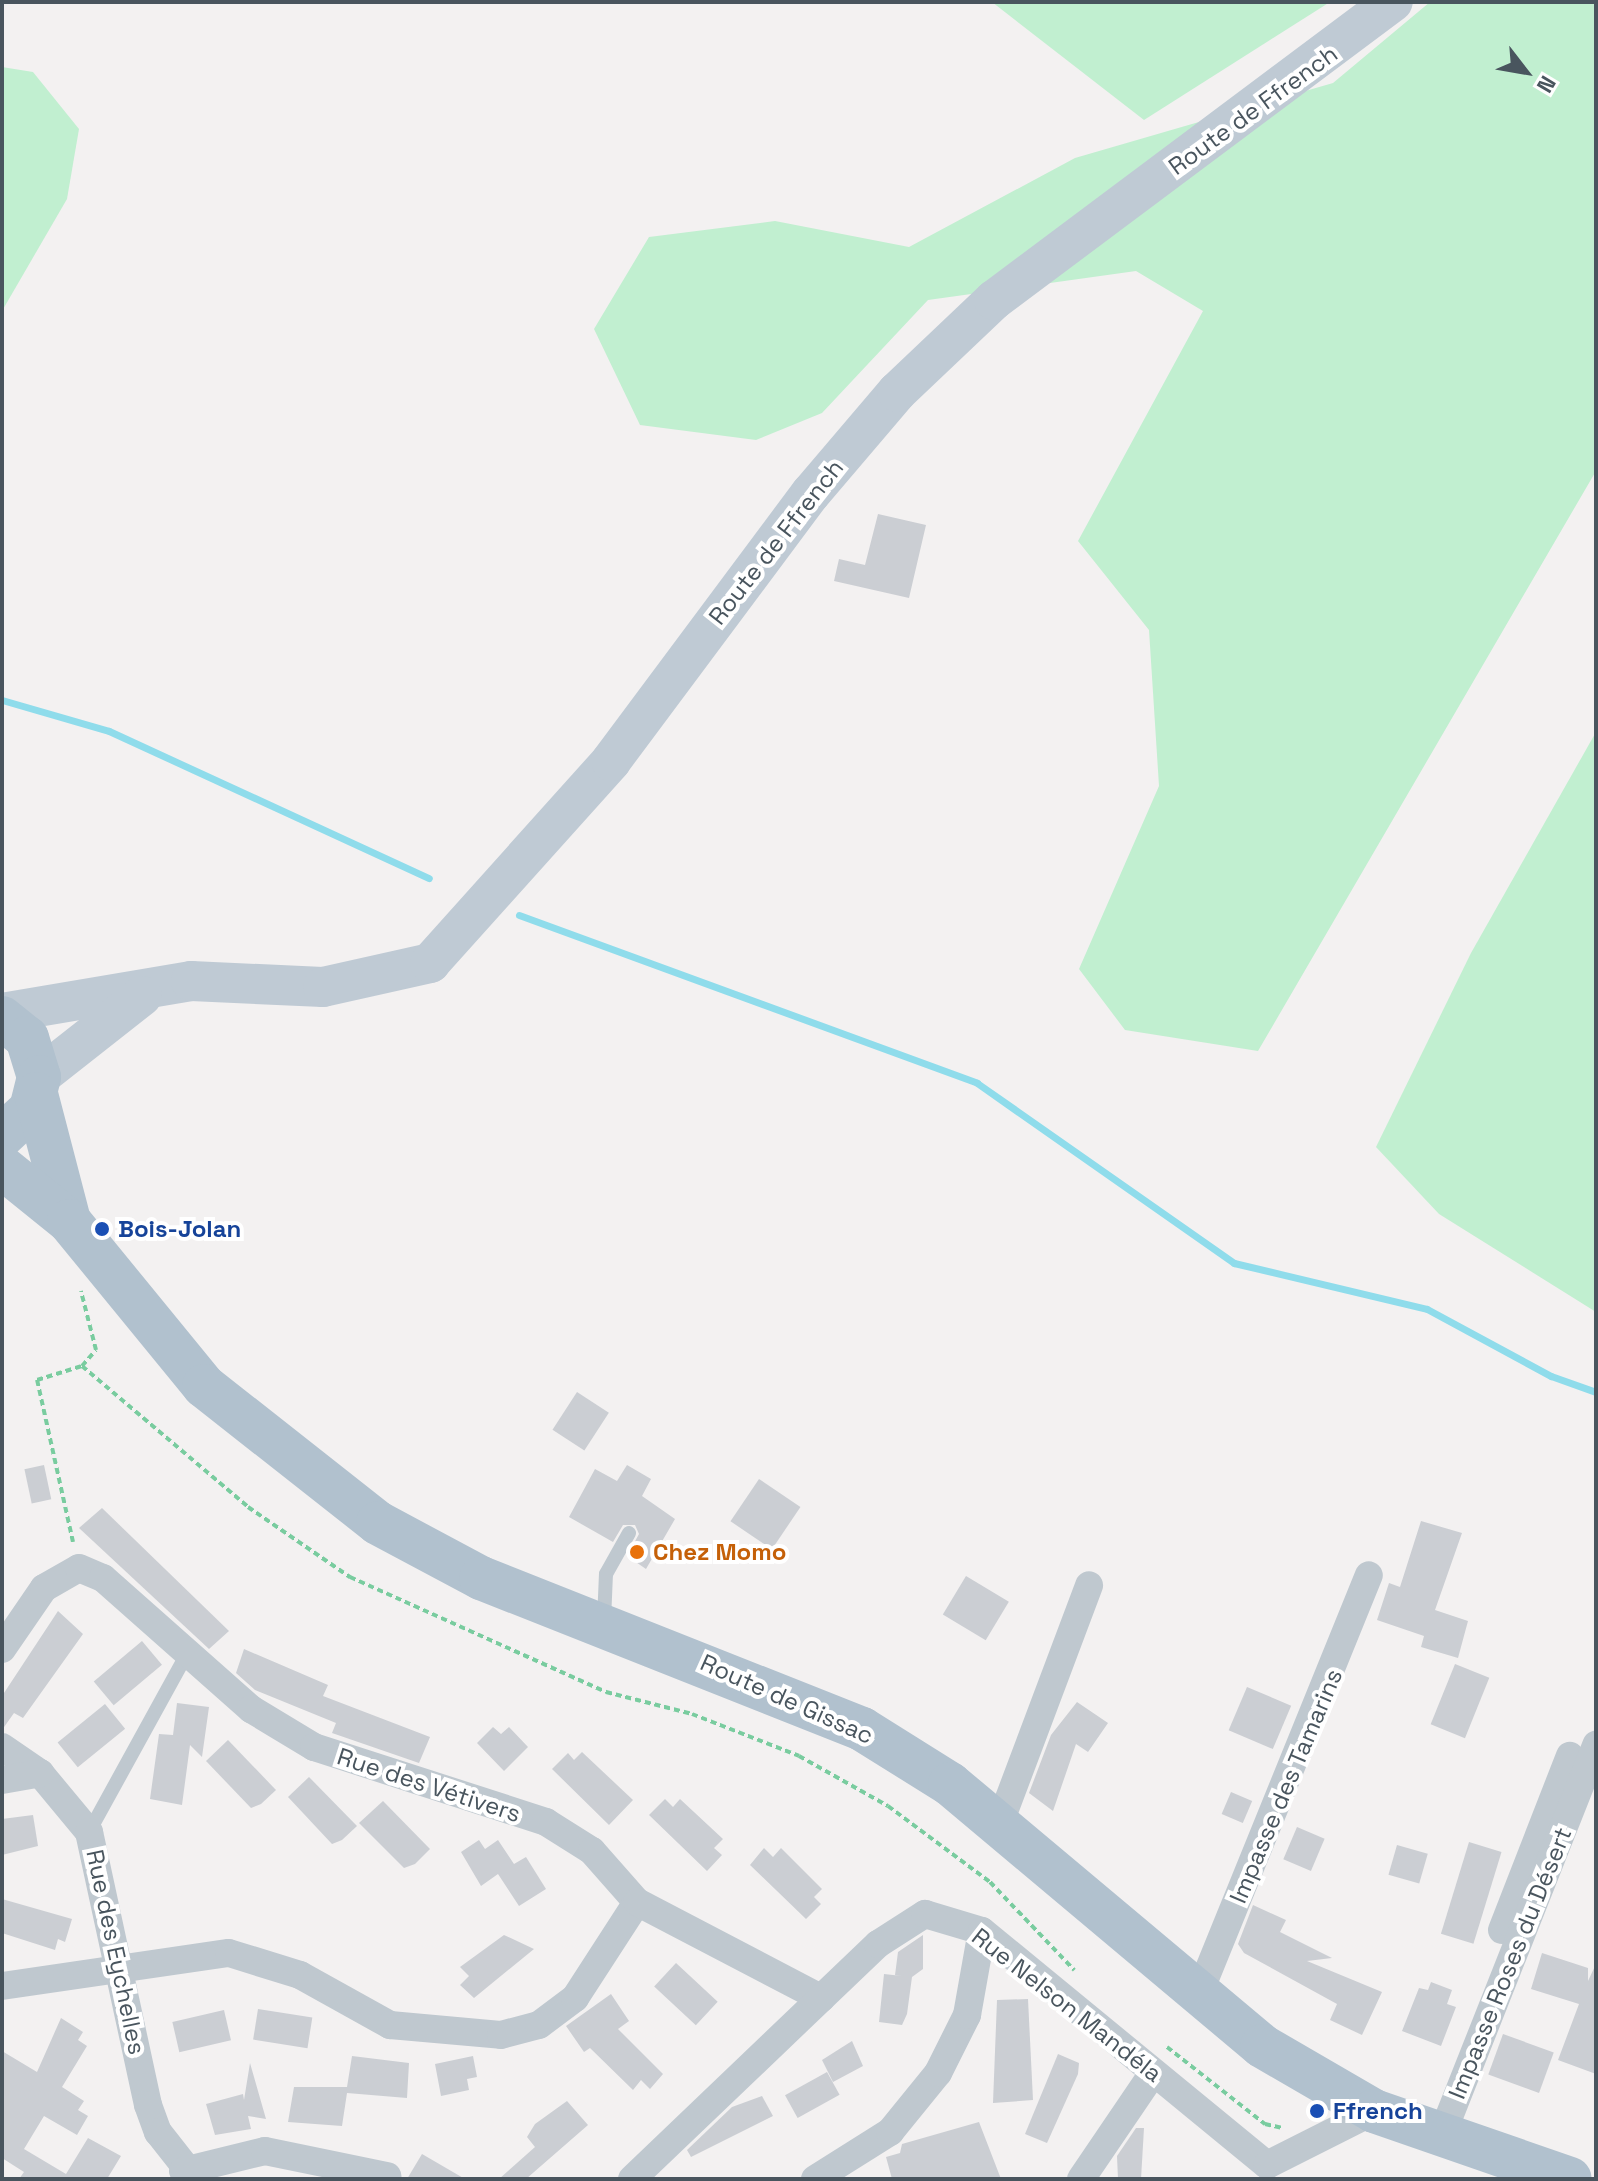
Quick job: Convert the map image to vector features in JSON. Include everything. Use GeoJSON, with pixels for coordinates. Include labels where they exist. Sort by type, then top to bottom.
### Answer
{"type":"FeatureCollection","features":[{"type":"Feature","properties":{"kind":"main road","name":"Route de Ffrench"},"geometry":{"type":"LineString","coordinates":[[2,1016],[191,981],[323,987],[399,975],[452,947],[611,761],[811,493],[897,392],[994,300],[1393,2]]}},
{"type":"Feature","properties":{"kind":"main road","name":"Route de Ffrench"},"geometry":{"type":"LineString","coordinates":[[37,1086],[71,1044],[155,987]]}},
{"type":"Feature","properties":{"kind":"main road","name":"Route de Gissac"},"geometry":{"type":"LineString","coordinates":[[2,1016],[27,1038],[69,1221]]}},
{"type":"Feature","properties":{"kind":"main road"},"geometry":{"type":"LineString","coordinates":[[2,1136],[22,1121],[37,1086]]}},
{"type":"Feature","properties":{"kind":"main road","name":"Route de Gissac"},"geometry":{"type":"LineString","coordinates":[[2,1167],[69,1221],[204,1386],[301,1468],[378,1523],[481,1578],[604,1622],[862,1729],[999,1825],[1198,1996],[1262,2046],[1374,2111],[1570,2179]]}},
{"type":"Feature","properties":{"kind":"street"},"geometry":{"type":"LineString","coordinates":[[2,1649],[44,1588],[79,1568]]}},
{"type":"Feature","properties":{"kind":"street","name":"Rue des Vétivers"},"geometry":{"type":"LineString","coordinates":[[79,1568],[103,1578],[251,1709],[314,1747],[546,1822],[592,1851],[637,1902]]}},
{"type":"Feature","properties":{"kind":"street","name":"Impasse des Tamarins"},"geometry":{"type":"LineString","coordinates":[[1198,1996],[1369,1575]]}},
{"type":"Feature","properties":{"kind":"street"},"geometry":{"type":"LineString","coordinates":[[999,1825],[1089,1585]]}},
{"type":"Feature","properties":{"kind":"street","name":"Impasse Roses du Désert"},"geometry":{"type":"LineString","coordinates":[[1434,2134],[1596,1745]]}},
{"type":"Feature","properties":{"kind":"street","name":"Rue des Eychelles"},"geometry":{"type":"LineString","coordinates":[[2,1747],[40,1773],[89,1832],[123,1963],[148,2105],[189,2175]]}},
{"type":"Feature","properties":{"kind":"street"},"geometry":{"type":"LineString","coordinates":[[1434,2134],[1570,1756]]}},
{"type":"Feature","properties":{"kind":"street"},"geometry":{"type":"LineString","coordinates":[[2,1780],[40,1773]]}},
{"type":"Feature","properties":{"kind":"street"},"geometry":{"type":"LineString","coordinates":[[2,1986],[123,1963],[229,1953],[300,1975],[390,2025],[501,2035],[539,2025],[575,1998],[637,1902],[821,1998]]}},
{"type":"Feature","properties":{"kind":"street","name":"Rue Nelson Mandéla"},"geometry":{"type":"LineString","coordinates":[[632,2179],[878,1944],[925,1914],[982,1931],[1273,2172],[1307,2143],[1374,2111]]}},
{"type":"Feature","properties":{"kind":"street"},"geometry":{"type":"LineString","coordinates":[[815,2179],[890,2132],[938,2073],[967,2015],[982,1931]]}},
{"type":"Feature","properties":{"kind":"street"},"geometry":{"type":"LineString","coordinates":[[1081,2179],[1153,2073]]}},
{"type":"Feature","properties":{"kind":"street"},"geometry":{"type":"LineString","coordinates":[[189,2175],[265,2151],[387,2176]]}},
{"type":"Feature","properties":{"kind":"lane"},"geometry":{"type":"LineString","coordinates":[[604,1622],[606,1574],[629,1533]]}},
{"type":"Feature","properties":{"kind":"lane"},"geometry":{"type":"LineString","coordinates":[[89,1832],[187,1654]]}},
{"type":"Feature","properties":{"kind":"path"},"geometry":{"type":"LineString","coordinates":[[78,1280],[96,1350],[82,1366],[37,1380],[79,1568]]}},
{"type":"Feature","properties":{"kind":"path"},"geometry":{"type":"LineString","coordinates":[[82,1366],[248,1507],[350,1577],[606,1692],[692,1714],[799,1756],[888,1806],[990,1882],[1085,1980]]}},
{"type":"Feature","properties":{"kind":"path"},"geometry":{"type":"LineString","coordinates":[[1156,2038],[1265,2124],[1307,2143]]}},
{"type":"Feature","properties":{"kind":"green space"},"geometry":{"type":"Polygon","coordinates":[[[992,2],[1330,2],[1144,120],[992,2]]]}},
{"type":"Feature","properties":{"kind":"green space"},"geometry":{"type":"Polygon","coordinates":[[[1430,2],[1596,2],[1596,471],[1258,1051],[1125,1030],[1079,969],[1159,786],[1149,630],[1078,541],[1203,311],[1136,271],[928,300],[822,413],[756,440],[640,425],[594,329],[649,237],[775,221],[909,247],[1075,158],[1333,83],[1430,2]]]}},
{"type":"Feature","properties":{"kind":"green space"},"geometry":{"type":"Polygon","coordinates":[[[2,67],[33,72],[79,129],[67,199],[2,311],[2,67]]]}},
{"type":"Feature","properties":{"kind":"green space"},"geometry":{"type":"Polygon","coordinates":[[[1596,732],[1596,1312],[1439,1214],[1376,1147],[1471,953],[1596,732]]]}},
{"type":"Feature","properties":{"kind":"building"},"geometry":{"type":"Polygon","coordinates":[[[878,514],[926,525],[909,598],[834,581],[839,559],[865,565],[878,514]]]}},
{"type":"Feature","properties":{"kind":"building"},"geometry":{"type":"Polygon","coordinates":[[[577,1392],[609,1413],[584,1450],[552,1430],[577,1392]]]}},
{"type":"Feature","properties":{"kind":"building"},"geometry":{"type":"Polygon","coordinates":[[[44,1465],[51,1499],[32,1503],[24,1469],[44,1465]]]}},
{"type":"Feature","properties":{"kind":"building"},"geometry":{"type":"Polygon","coordinates":[[[627,1465],[651,1479],[642,1496],[675,1519],[646,1569],[627,1556],[639,1534],[635,1525],[623,1525],[613,1542],[569,1517],[595,1469],[617,1481],[627,1465]]]}},
{"type":"Feature","properties":{"kind":"building"},"geometry":{"type":"Polygon","coordinates":[[[759,1479],[800,1507],[772,1549],[730,1521],[759,1479]]]}},
{"type":"Feature","properties":{"kind":"building"},"geometry":{"type":"Polygon","coordinates":[[[102,1508],[229,1631],[209,1649],[79,1528],[102,1508]]]}},
{"type":"Feature","properties":{"kind":"building"},"geometry":{"type":"Polygon","coordinates":[[[1421,1521],[1462,1533],[1435,1610],[1468,1621],[1458,1658],[1421,1647],[1424,1636],[1377,1620],[1389,1583],[1400,1587],[1421,1521]]]}},
{"type":"Feature","properties":{"kind":"building"},"geometry":{"type":"Polygon","coordinates":[[[966,1576],[1009,1602],[986,1640],[943,1615],[966,1576]]]}},
{"type":"Feature","properties":{"kind":"building"},"geometry":{"type":"Polygon","coordinates":[[[58,1611],[83,1634],[23,1718],[14,1713],[2,1730],[2,1696],[58,1611]]]}},
{"type":"Feature","properties":{"kind":"building"},"geometry":{"type":"Polygon","coordinates":[[[142,1641],[162,1665],[114,1705],[94,1681],[142,1641]]]}},
{"type":"Feature","properties":{"kind":"building"},"geometry":{"type":"Polygon","coordinates":[[[244,1649],[328,1685],[323,1696],[430,1737],[419,1763],[332,1733],[336,1723],[255,1690],[236,1673],[244,1649]]]}},
{"type":"Feature","properties":{"kind":"building"},"geometry":{"type":"Polygon","coordinates":[[[1455,1664],[1489,1678],[1465,1738],[1431,1724],[1455,1664]]]}},
{"type":"Feature","properties":{"kind":"building"},"geometry":{"type":"Polygon","coordinates":[[[1247,1687],[1291,1706],[1273,1749],[1229,1730],[1247,1687]]]}},
{"type":"Feature","properties":{"kind":"building"},"geometry":{"type":"Polygon","coordinates":[[[1077,1702],[1108,1723],[1088,1752],[1076,1744],[1053,1811],[1029,1793],[1051,1735],[1077,1702]]]}},
{"type":"Feature","properties":{"kind":"building"},"geometry":{"type":"Polygon","coordinates":[[[177,1703],[209,1707],[202,1757],[190,1745],[182,1805],[150,1799],[159,1734],[173,1735],[177,1703]]]}},
{"type":"Feature","properties":{"kind":"building"},"geometry":{"type":"Polygon","coordinates":[[[105,1704],[125,1729],[78,1767],[58,1742],[105,1704]]]}},
{"type":"Feature","properties":{"kind":"building"},"geometry":{"type":"Polygon","coordinates":[[[493,1727],[501,1734],[509,1727],[528,1747],[504,1771],[477,1743],[493,1727]]]}},
{"type":"Feature","properties":{"kind":"building"},"geometry":{"type":"Polygon","coordinates":[[[228,1740],[276,1790],[261,1804],[251,1808],[206,1761],[228,1740]]]}},
{"type":"Feature","properties":{"kind":"building"},"geometry":{"type":"Polygon","coordinates":[[[582,1752],[633,1800],[609,1825],[552,1769],[568,1753],[574,1760],[582,1752]]]}},
{"type":"Feature","properties":{"kind":"building"},"geometry":{"type":"Polygon","coordinates":[[[309,1777],[357,1826],[342,1840],[332,1844],[288,1797],[309,1777]]]}},
{"type":"Feature","properties":{"kind":"building"},"geometry":{"type":"Polygon","coordinates":[[[1231,1792],[1252,1801],[1243,1823],[1222,1814],[1231,1792]]]}},
{"type":"Feature","properties":{"kind":"building"},"geometry":{"type":"Polygon","coordinates":[[[665,1799],[673,1807],[680,1799],[723,1839],[714,1848],[722,1855],[707,1871],[649,1815],[665,1799]]]}},
{"type":"Feature","properties":{"kind":"building"},"geometry":{"type":"Polygon","coordinates":[[[383,1801],[430,1849],[415,1864],[404,1868],[359,1823],[383,1801]]]}},
{"type":"Feature","properties":{"kind":"building"},"geometry":{"type":"Polygon","coordinates":[[[33,1815],[38,1846],[2,1855],[2,1819],[33,1815]]]}},
{"type":"Feature","properties":{"kind":"building"},"geometry":{"type":"Polygon","coordinates":[[[1297,1827],[1325,1839],[1311,1871],[1283,1859],[1297,1827]]]}},
{"type":"Feature","properties":{"kind":"building"},"geometry":{"type":"Polygon","coordinates":[[[479,1840],[485,1849],[498,1840],[514,1864],[526,1857],[546,1889],[519,1906],[498,1874],[481,1886],[461,1852],[479,1840]]]}},
{"type":"Feature","properties":{"kind":"building"},"geometry":{"type":"Polygon","coordinates":[[[1469,1842],[1502,1852],[1473,1944],[1441,1934],[1469,1842]]]}},
{"type":"Feature","properties":{"kind":"building"},"geometry":{"type":"Polygon","coordinates":[[[1397,1845],[1428,1854],[1419,1884],[1388,1875],[1397,1845]]]}},
{"type":"Feature","properties":{"kind":"building"},"geometry":{"type":"Polygon","coordinates":[[[764,1848],[773,1857],[781,1848],[822,1889],[814,1897],[821,1904],[806,1919],[750,1865],[764,1848]]]}},
{"type":"Feature","properties":{"kind":"building"},"geometry":{"type":"Polygon","coordinates":[[[2,1899],[72,1919],[65,1942],[58,1939],[55,1950],[2,1933],[2,1899]]]}},
{"type":"Feature","properties":{"kind":"building"},"geometry":{"type":"Polygon","coordinates":[[[1253,1905],[1286,1920],[1280,1932],[1332,1958],[1307,1961],[1382,1992],[1362,2035],[1330,2020],[1337,2004],[1244,1953],[1238,1944],[1253,1905]]]}},
{"type":"Feature","properties":{"kind":"building"},"geometry":{"type":"Polygon","coordinates":[[[504,1935],[534,1949],[474,1998],[460,1985],[469,1976],[460,1967],[504,1935]]]}},
{"type":"Feature","properties":{"kind":"building"},"geometry":{"type":"Polygon","coordinates":[[[923,1935],[923,1969],[912,1977],[907,2014],[902,2025],[879,2022],[884,1974],[902,1976],[895,1975],[898,1952],[923,1935]]]}},
{"type":"Feature","properties":{"kind":"building"},"geometry":{"type":"Polygon","coordinates":[[[1542,1953],[1588,1968],[1588,1981],[1596,1964],[1596,2074],[1558,2060],[1579,2004],[1531,1989],[1542,1953]]]}},
{"type":"Feature","properties":{"kind":"building"},"geometry":{"type":"Polygon","coordinates":[[[676,1963],[718,2002],[696,2025],[654,1986],[676,1963]]]}},
{"type":"Feature","properties":{"kind":"building"},"geometry":{"type":"Polygon","coordinates":[[[1431,1982],[1452,1990],[1447,2004],[1456,2007],[1441,2046],[1402,2031],[1419,1988],[1428,1990],[1431,1982]]]}},
{"type":"Feature","properties":{"kind":"building"},"geometry":{"type":"Polygon","coordinates":[[[611,1994],[629,2021],[618,2029],[663,2074],[650,2089],[641,2080],[633,2090],[590,2048],[584,2052],[566,2026],[611,1994]]]}},
{"type":"Feature","properties":{"kind":"building"},"geometry":{"type":"Polygon","coordinates":[[[1028,1999],[1033,2100],[993,2103],[997,2000],[1028,1999]]]}},
{"type":"Feature","properties":{"kind":"building"},"geometry":{"type":"Polygon","coordinates":[[[258,2009],[312,2018],[307,2048],[253,2040],[258,2009]]]}},
{"type":"Feature","properties":{"kind":"building"},"geometry":{"type":"Polygon","coordinates":[[[224,2010],[231,2040],[179,2052],[172,2022],[224,2010]]]}},
{"type":"Feature","properties":{"kind":"building"},"geometry":{"type":"Polygon","coordinates":[[[61,2018],[83,2032],[78,2040],[87,2046],[62,2087],[84,2101],[78,2110],[88,2116],[77,2135],[44,2116],[24,2149],[66,2174],[88,2138],[121,2156],[107,2179],[19,2179],[24,2172],[2,2158],[2,2051],[37,2072],[61,2018]]]}},
{"type":"Feature","properties":{"kind":"building"},"geometry":{"type":"Polygon","coordinates":[[[1503,2034],[1554,2052],[1539,2093],[1488,2074],[1503,2034]]]}},
{"type":"Feature","properties":{"kind":"building"},"geometry":{"type":"Polygon","coordinates":[[[852,2041],[863,2066],[833,2082],[822,2060],[852,2041]]]}},
{"type":"Feature","properties":{"kind":"building"},"geometry":{"type":"Polygon","coordinates":[[[1058,2054],[1079,2063],[1078,2074],[1047,2143],[1025,2134],[1058,2054]]]}},
{"type":"Feature","properties":{"kind":"building"},"geometry":{"type":"Polygon","coordinates":[[[352,2056],[409,2063],[407,2098],[347,2093],[342,2126],[288,2122],[294,2087],[347,2087],[352,2056]]]}},
{"type":"Feature","properties":{"kind":"building"},"geometry":{"type":"Polygon","coordinates":[[[473,2056],[477,2077],[467,2079],[469,2090],[441,2096],[435,2064],[473,2056]]]}},
{"type":"Feature","properties":{"kind":"building"},"geometry":{"type":"Polygon","coordinates":[[[250,2063],[266,2119],[248,2116],[251,2129],[215,2135],[206,2104],[243,2094],[244,2100],[250,2063]]]}},
{"type":"Feature","properties":{"kind":"building"},"geometry":{"type":"Polygon","coordinates":[[[827,2072],[840,2095],[798,2118],[785,2095],[827,2072]]]}},
{"type":"Feature","properties":{"kind":"building"},"geometry":{"type":"Polygon","coordinates":[[[762,2096],[773,2116],[691,2157],[687,2150],[732,2107],[762,2096]]]}},
{"type":"Feature","properties":{"kind":"building"},"geometry":{"type":"Polygon","coordinates":[[[567,2101],[588,2125],[526,2179],[499,2179],[535,2147],[527,2137],[535,2124],[567,2101]]]}},
{"type":"Feature","properties":{"kind":"building"},"geometry":{"type":"Polygon","coordinates":[[[979,2122],[1001,2179],[892,2179],[886,2157],[900,2153],[902,2144],[979,2122]]]}},
{"type":"Feature","properties":{"kind":"building"},"geometry":{"type":"Polygon","coordinates":[[[1136,2128],[1144,2128],[1141,2179],[1118,2179],[1117,2156],[1136,2128]]]}},
{"type":"Feature","properties":{"kind":"building"},"geometry":{"type":"Polygon","coordinates":[[[422,2154],[465,2179],[407,2179],[422,2154]]]}},
{"type":"Feature","properties":{"kind":"waterway"},"geometry":{"type":"LineString","coordinates":[[2,700],[109,731],[429,878]]}},
{"type":"Feature","properties":{"kind":"waterway"},"geometry":{"type":"LineString","coordinates":[[519,915],[977,1083],[1234,1263],[1427,1309],[1551,1376],[1596,1392]]}},
{"type":"Feature","properties":{"kind":"place","name":"Bois-Jolan"},"geometry":{"type":"Point","coordinates":[102,1229]}},
{"type":"Feature","properties":{"kind":"place","name":"Chez Momo"},"geometry":{"type":"Point","coordinates":[637,1552]}},
{"type":"Feature","properties":{"kind":"place","name":"Ffrench"},"geometry":{"type":"Point","coordinates":[1317,2111]}}]}
